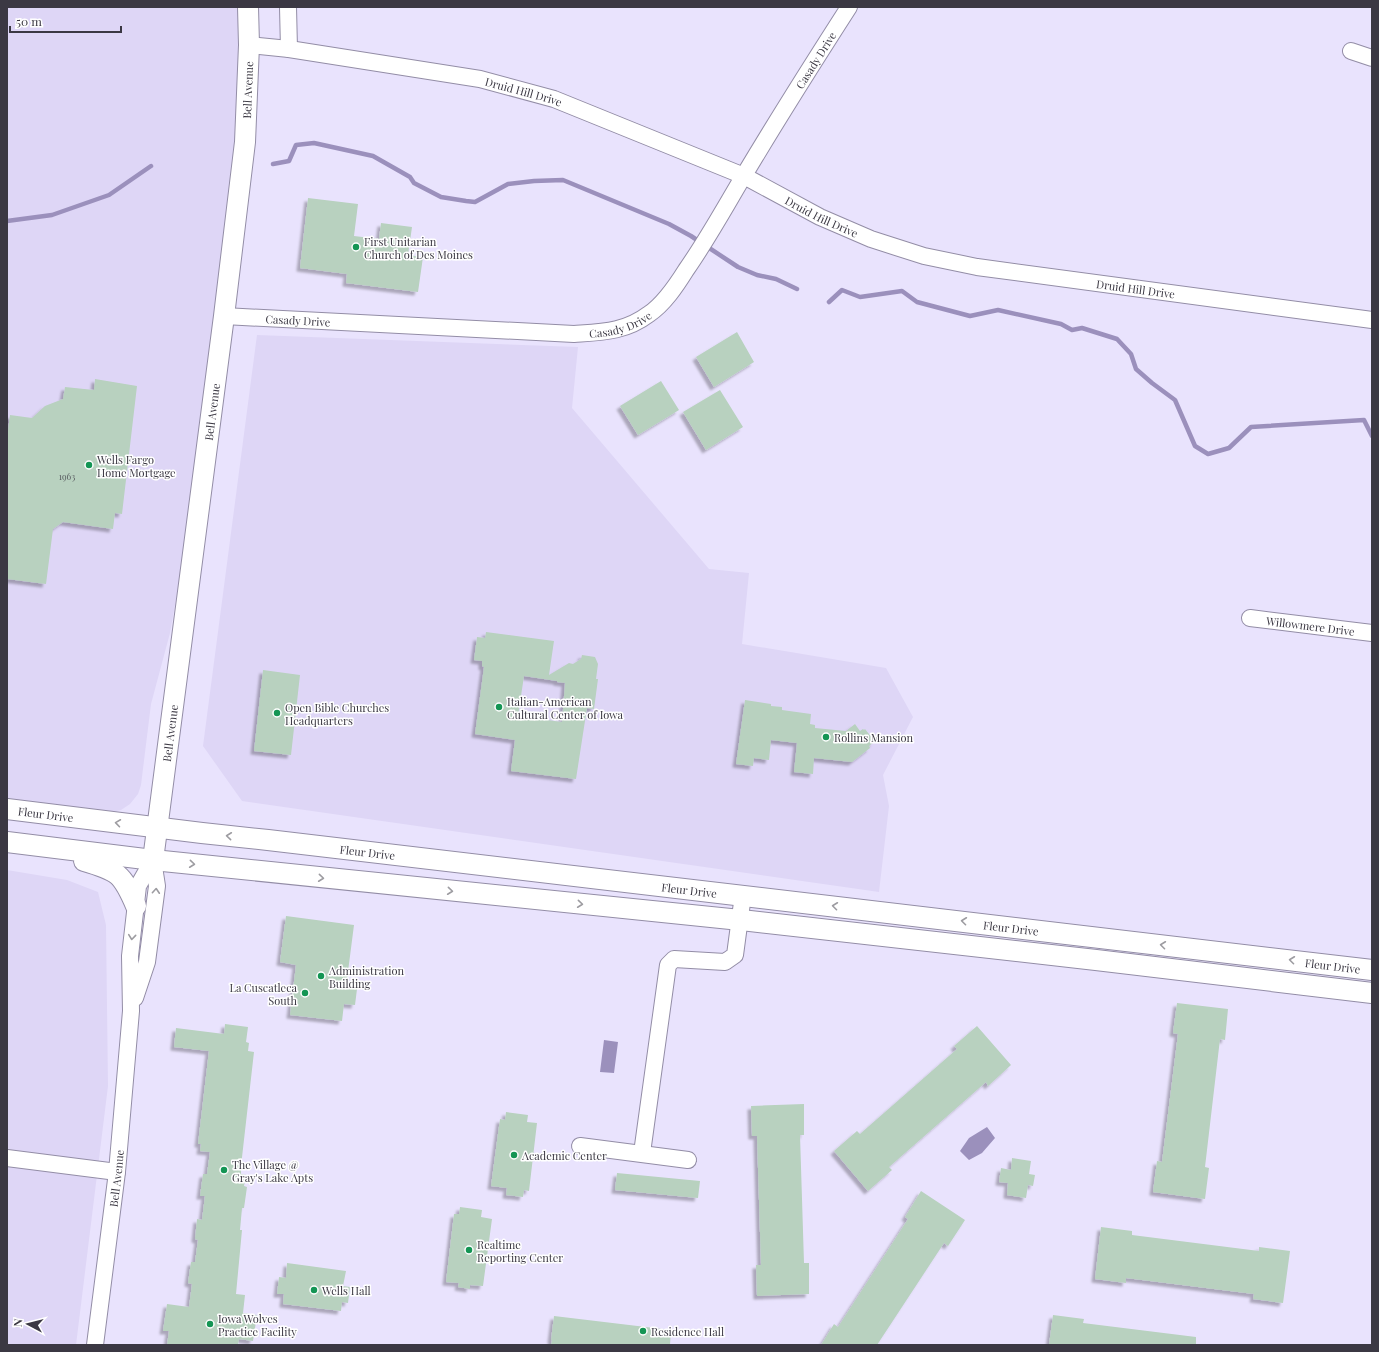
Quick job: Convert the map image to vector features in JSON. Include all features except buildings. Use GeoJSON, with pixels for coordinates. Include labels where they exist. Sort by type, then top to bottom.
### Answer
{"type":"FeatureCollection","features":[{"type":"Feature","properties":{"kind":"main road"},"geometry":{"type":"LineString","coordinates":[[248,7],[249,45]]}},
{"type":"Feature","properties":{"kind":"main road","name":"Bell Avenue"},"geometry":{"type":"LineString","coordinates":[[153,860],[224,316],[245,142],[249,45]]}},
{"type":"Feature","properties":{"kind":"main road","name":"Fleur Drive"},"geometry":{"type":"LineString","coordinates":[[7,809],[157,828],[743,895],[1372,970]]}},
{"type":"Feature","properties":{"kind":"main road"},"geometry":{"type":"LineString","coordinates":[[14,843],[106,867],[117,874],[127,886],[136,906]]}},
{"type":"Feature","properties":{"kind":"main road","name":"Fleur Drive"},"geometry":{"type":"LineString","coordinates":[[14,843],[153,860],[740,920],[1372,993]]}},
{"type":"Feature","properties":{"kind":"street"},"geometry":{"type":"LineString","coordinates":[[288,7],[290,49]]}},
{"type":"Feature","properties":{"kind":"street","name":"Casady Drive"},"geometry":{"type":"LineString","coordinates":[[224,316],[574,334],[611,331],[634,323],[650,314],[666,298],[696,256],[849,7]]}},
{"type":"Feature","properties":{"kind":"street","name":"Bell Avenue"},"geometry":{"type":"LineString","coordinates":[[249,45],[290,49]]}},
{"type":"Feature","properties":{"kind":"street","name":"Druid Hill Drive"},"geometry":{"type":"LineString","coordinates":[[290,49],[480,79],[554,99],[744,176],[820,217],[871,239],[924,256],[977,267],[1372,320]]}},
{"type":"Feature","properties":{"kind":"street"},"geometry":{"type":"LineString","coordinates":[[1351,51],[1372,58]]}},
{"type":"Feature","properties":{"kind":"street","name":"Willowmere Drive"},"geometry":{"type":"LineString","coordinates":[[1250,618],[1372,633]]}},
{"type":"Feature","properties":{"kind":"street","name":"Bell Avenue"},"geometry":{"type":"LineString","coordinates":[[95,1345],[117,1172],[131,1011],[130,956],[138,886],[153,860]]}},
{"type":"Feature","properties":{"kind":"street","name":"Bell Avenue"},"geometry":{"type":"LineString","coordinates":[[131,1011],[147,962],[156,886],[153,860]]}},
{"type":"Feature","properties":{"kind":"street"},"geometry":{"type":"LineString","coordinates":[[642,1153],[668,965],[674,959],[724,962],[735,955],[743,895]]}},
{"type":"Feature","properties":{"kind":"street"},"geometry":{"type":"LineString","coordinates":[[580,1146],[688,1160]]}},
{"type":"Feature","properties":{"kind":"street"},"geometry":{"type":"LineString","coordinates":[[7,1158],[117,1172]]}},
{"type":"Feature","properties":{"kind":"shaded area"},"geometry":{"type":"Polygon","coordinates":[[[7,7],[248,7],[215,379],[170,633],[151,704],[141,785],[138,794],[130,804],[121,810],[112,812],[7,809],[7,7]]]}},
{"type":"Feature","properties":{"kind":"shaded area"},"geometry":{"type":"Polygon","coordinates":[[[257,335],[578,347],[572,408],[709,569],[749,573],[742,644],[886,668],[913,717],[883,775],[889,806],[879,892],[242,801],[203,746],[257,335]]]}},
{"type":"Feature","properties":{"kind":"shaded area"},"geometry":{"type":"Polygon","coordinates":[[[7,870],[67,880],[98,892],[106,925],[108,1086],[76,1345],[7,1345],[7,870]]]}},
{"type":"Feature","properties":{"kind":"shaded area"},"geometry":{"type":"Polygon","coordinates":[[[604,1040],[618,1042],[614,1073],[600,1072],[604,1040]]]}},
{"type":"Feature","properties":{"kind":"shaded area"},"geometry":{"type":"Polygon","coordinates":[[[987,1127],[995,1138],[982,1153],[969,1160],[960,1151],[969,1138],[987,1127]]]}},
{"type":"Feature","properties":{"kind":"waterway"},"geometry":{"type":"LineString","coordinates":[[273,164],[289,161],[296,145],[314,143],[373,156],[410,177],[414,183],[441,197],[475,202],[508,184],[563,180],[669,224],[691,236],[738,267],[757,275],[776,279],[797,289]]}},
{"type":"Feature","properties":{"kind":"waterway"},"geometry":{"type":"LineString","coordinates":[[7,221],[52,215],[109,195],[151,166]]}},
{"type":"Feature","properties":{"kind":"waterway"},"geometry":{"type":"LineString","coordinates":[[829,302],[842,290],[860,297],[902,291],[917,302],[970,316],[998,310],[1061,324],[1072,330],[1082,328],[1117,339],[1131,354],[1136,369],[1175,400],[1195,446],[1208,454],[1229,448],[1251,427],[1364,420],[1372,436]]}},
{"type":"Feature","properties":{"kind":"place","name":"First Unitarian Church of Des Moines"},"geometry":{"type":"Point","coordinates":[356,247]}},
{"type":"Feature","properties":{"kind":"place","name":"Wells Fargo Home Mortgage"},"geometry":{"type":"Point","coordinates":[89,465]}},
{"type":"Feature","properties":{"kind":"place","name":"Italian-American Cultural Center of Iowa"},"geometry":{"type":"Point","coordinates":[499,707]}},
{"type":"Feature","properties":{"kind":"place","name":"Open Bible Churches Headquarters"},"geometry":{"type":"Point","coordinates":[277,713]}},
{"type":"Feature","properties":{"kind":"place","name":"Rollins Mansion"},"geometry":{"type":"Point","coordinates":[826,737]}},
{"type":"Feature","properties":{"kind":"place","name":"Administration Building"},"geometry":{"type":"Point","coordinates":[321,976]}},
{"type":"Feature","properties":{"kind":"place","name":"La Cuscatleca South"},"geometry":{"type":"Point","coordinates":[305,993]}},
{"type":"Feature","properties":{"kind":"place","name":"Academic Center"},"geometry":{"type":"Point","coordinates":[514,1155]}},
{"type":"Feature","properties":{"kind":"place","name":"The Village @ Gray's Lake Apts"},"geometry":{"type":"Point","coordinates":[224,1170]}},
{"type":"Feature","properties":{"kind":"place","name":"Realtime Reporting Center"},"geometry":{"type":"Point","coordinates":[469,1250]}},
{"type":"Feature","properties":{"kind":"place","name":"Wells Hall"},"geometry":{"type":"Point","coordinates":[314,1290]}},
{"type":"Feature","properties":{"kind":"place","name":"Iowa Wolves Practice Facility"},"geometry":{"type":"Point","coordinates":[210,1324]}},
{"type":"Feature","properties":{"kind":"place","name":"Residence Hall"},"geometry":{"type":"Point","coordinates":[643,1331]}}]}
